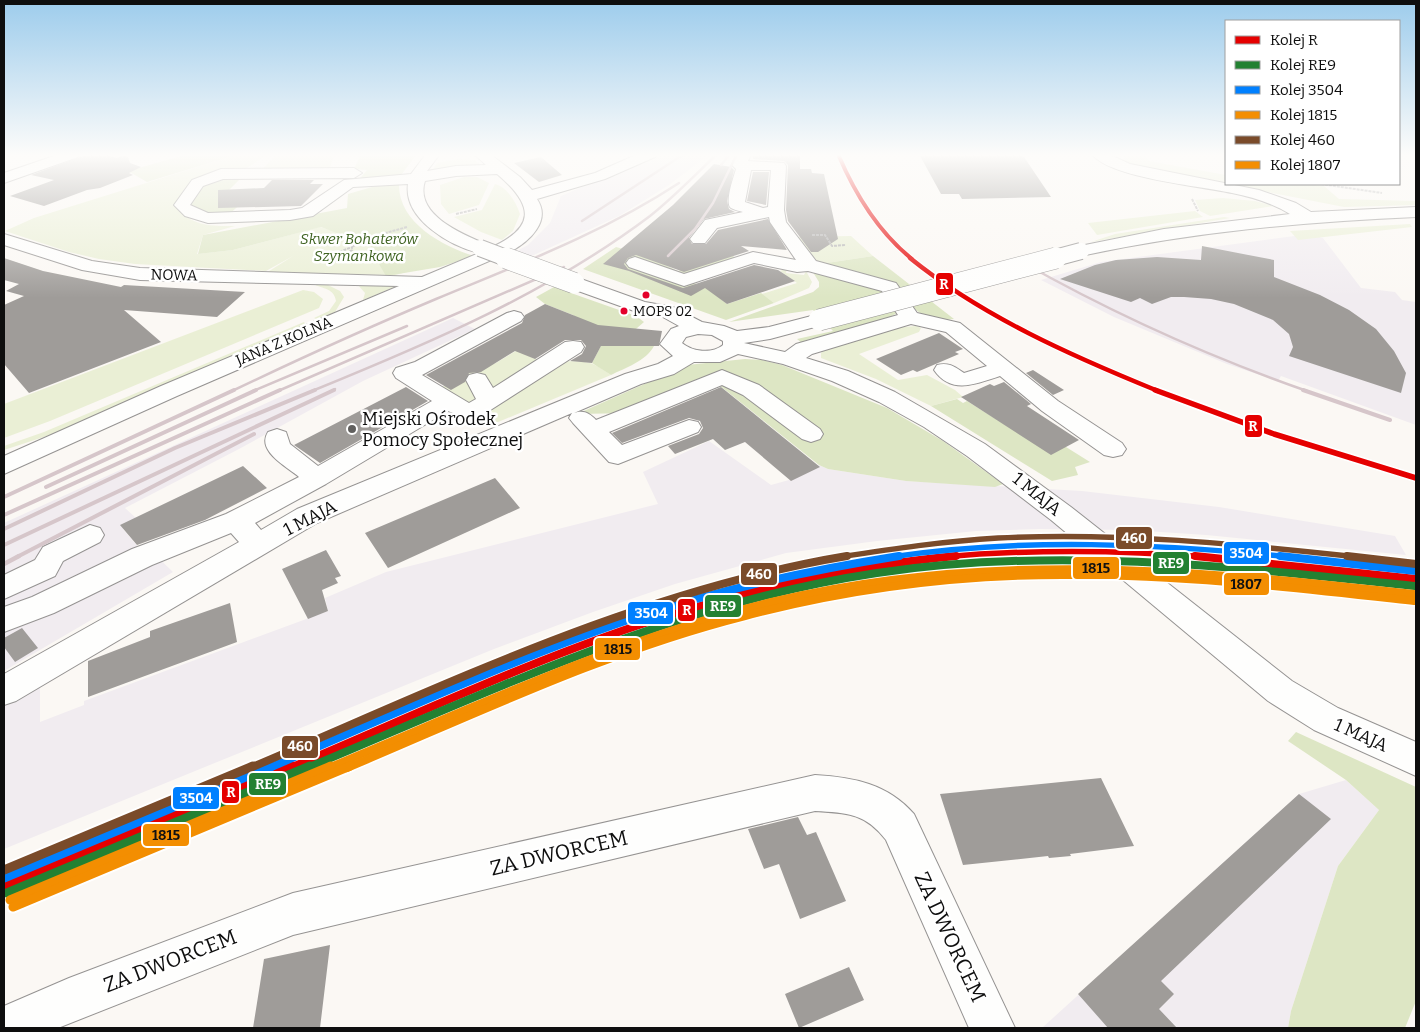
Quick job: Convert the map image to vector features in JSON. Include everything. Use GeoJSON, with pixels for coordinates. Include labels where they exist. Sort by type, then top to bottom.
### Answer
{"type":"FeatureCollection","features":[{"type":"Feature","properties":{"kind":"street"},"geometry":{"type":"LineString","coordinates":[[184,202],[182,205],[184,207],[200,217],[208,218],[290,214],[312,210],[323,202]]}},
{"type":"Feature","properties":{"kind":"street"},"geometry":{"type":"LineString","coordinates":[[417,202],[430,221],[447,233],[480,248],[641,306],[685,342],[716,357],[729,352],[734,343]]}},
{"type":"Feature","properties":{"kind":"street","name":"JANA Z KOLNA"},"geometry":{"type":"LineString","coordinates":[[7,464],[168,391],[473,262],[520,238],[530,228],[535,218],[535,206],[533,202]]}},
{"type":"Feature","properties":{"kind":"street"},"geometry":{"type":"LineString","coordinates":[[737,202],[737,205],[769,211],[809,265]]}},
{"type":"Feature","properties":{"kind":"street"},"geometry":{"type":"LineString","coordinates":[[769,211],[771,202]]}},
{"type":"Feature","properties":{"kind":"street"},"geometry":{"type":"LineString","coordinates":[[1278,202],[1290,206],[1308,217]]}},
{"type":"Feature","properties":{"kind":"street"},"geometry":{"type":"LineString","coordinates":[[699,239],[711,224],[769,211]]}},
{"type":"Feature","properties":{"kind":"street"},"geometry":{"type":"LineString","coordinates":[[777,348],[819,320],[1129,240],[1205,227],[1308,217],[1416,212]]}},
{"type":"Feature","properties":{"kind":"street","name":"NOWA"},"geometry":{"type":"LineString","coordinates":[[4,238],[89,266],[140,274],[416,280],[422,283]]}},
{"type":"Feature","properties":{"kind":"street"},"geometry":{"type":"LineString","coordinates":[[4,257],[30,248]]}},
{"type":"Feature","properties":{"kind":"street"},"geometry":{"type":"LineString","coordinates":[[684,280],[749,255],[797,266],[809,265],[889,287],[910,318]]}},
{"type":"Feature","properties":{"kind":"street"},"geometry":{"type":"LineString","coordinates":[[635,263],[706,287]]}},
{"type":"Feature","properties":{"kind":"street"},"geometry":{"type":"LineString","coordinates":[[349,280],[353,293],[352,313]]}},
{"type":"Feature","properties":{"kind":"street"},"geometry":{"type":"LineString","coordinates":[[514,317],[423,367],[404,373],[470,413],[573,347]]}},
{"type":"Feature","properties":{"kind":"street"},"geometry":{"type":"LineString","coordinates":[[777,348],[804,349],[910,318],[953,327],[1050,406],[1113,449]]}},
{"type":"Feature","properties":{"kind":"street","name":"1 MAJA"},"geometry":{"type":"LineString","coordinates":[[4,691],[307,516],[633,378],[666,369],[685,342],[723,332],[734,343],[777,348],[869,388],[903,404],[973,446],[1022,481],[1280,691],[1326,719],[1416,759]]}},
{"type":"Feature","properties":{"kind":"street"},"geometry":{"type":"LineString","coordinates":[[945,370],[959,380],[966,380],[1003,368]]}},
{"type":"Feature","properties":{"kind":"street"},"geometry":{"type":"LineString","coordinates":[[593,430],[722,377],[751,390],[811,434]]}},
{"type":"Feature","properties":{"kind":"street"},"geometry":{"type":"LineString","coordinates":[[477,380],[489,402]]}},
{"type":"Feature","properties":{"kind":"street"},"geometry":{"type":"LineString","coordinates":[[4,620],[43,605],[142,557],[236,521],[317,478],[448,401]]}},
{"type":"Feature","properties":{"kind":"street"},"geometry":{"type":"LineString","coordinates":[[569,406],[618,456],[688,427]]}},
{"type":"Feature","properties":{"kind":"street"},"geometry":{"type":"LineString","coordinates":[[277,437],[278,447],[317,478]]}},
{"type":"Feature","properties":{"kind":"street"},"geometry":{"type":"LineString","coordinates":[[236,521],[259,545]]}},
{"type":"Feature","properties":{"kind":"street"},"geometry":{"type":"LineString","coordinates":[[4,588],[45,568],[53,554],[90,534]]}},
{"type":"Feature","properties":{"kind":"street","name":"ZA DWORCEM"},"geometry":{"type":"LineString","coordinates":[[8,1028],[69,1000],[293,914],[815,793],[843,795],[867,801],[880,806],[890,813],[900,827],[992,1028]]}},
{"type":"Feature","properties":{"kind":"path"},"geometry":{"type":"LineString","coordinates":[[1193,202],[1202,214]]}},
{"type":"Feature","properties":{"kind":"path"},"geometry":{"type":"LineString","coordinates":[[454,214],[477,209]]}},
{"type":"Feature","properties":{"kind":"path"},"geometry":{"type":"LineString","coordinates":[[352,247],[364,240],[407,227]]}},
{"type":"Feature","properties":{"kind":"shaded area"},"geometry":{"type":"Polygon","coordinates":[[[558,202],[641,202],[619,216],[525,259],[511,254],[528,245],[550,223],[558,202]]]}},
{"type":"Feature","properties":{"kind":"shaded area"},"geometry":{"type":"Polygon","coordinates":[[[1309,234],[1323,238],[1361,288],[1395,292],[1402,300],[1416,302],[1416,425],[1281,376],[1278,381],[1227,364],[1114,317],[1041,280],[1101,262],[1309,234]]]}},
{"type":"Feature","properties":{"kind":"shaded area"},"geometry":{"type":"Polygon","coordinates":[[[453,318],[475,329],[363,381],[239,449],[125,508],[136,518],[123,529],[139,548],[145,545],[173,572],[4,671],[4,523],[453,318]]]}},
{"type":"Feature","properties":{"kind":"shaded area"},"geometry":{"type":"Polygon","coordinates":[[[709,441],[771,485],[789,480],[819,465],[828,469],[906,481],[1082,491],[1219,507],[1395,536],[1406,555],[1206,535],[1131,530],[1039,529],[976,531],[786,553],[675,584],[494,649],[4,849],[4,702],[40,682],[40,722],[84,705],[84,701],[328,611],[325,598],[386,572],[658,504],[643,472],[709,441]]]}},
{"type":"Feature","properties":{"kind":"shaded area"},"geometry":{"type":"Polygon","coordinates":[[[1346,780],[1379,810],[1338,866],[1291,1011],[1288,1028],[1042,1028],[1299,794],[1346,780]]]}},
{"type":"Feature","properties":{"kind":"green space","name":"Skwer Bohaterów Szymankowa"},"geometry":{"type":"Polygon","coordinates":[[[85,202],[178,202],[176,206],[182,213],[195,222],[235,226],[203,235],[197,254],[233,250],[320,227],[334,231],[392,202],[397,202],[409,221],[440,243],[470,256],[395,275],[266,273],[293,256],[266,271],[135,264],[99,259],[69,252],[5,231],[34,218],[85,202]]]}},
{"type":"Feature","properties":{"kind":"green space"},"geometry":{"type":"Polygon","coordinates":[[[190,202],[243,202],[226,217],[186,210],[190,202]]]}},
{"type":"Feature","properties":{"kind":"green space"},"geometry":{"type":"Polygon","coordinates":[[[347,202],[403,202],[414,221],[424,230],[449,246],[474,256],[440,267],[386,276],[368,245],[321,227],[233,250],[198,254],[203,235],[347,208],[347,202]]]}},
{"type":"Feature","properties":{"kind":"green space"},"geometry":{"type":"Polygon","coordinates":[[[441,202],[480,202],[479,205],[449,214],[441,202]]]}},
{"type":"Feature","properties":{"kind":"green space"},"geometry":{"type":"Polygon","coordinates":[[[486,202],[514,202],[520,214],[513,231],[502,240],[481,232],[454,217],[482,210],[486,202]]]}},
{"type":"Feature","properties":{"kind":"green space"},"geometry":{"type":"Polygon","coordinates":[[[1196,202],[1259,202],[1274,206],[1210,216],[1200,211],[1196,202]]]}},
{"type":"Feature","properties":{"kind":"green space"},"geometry":{"type":"Polygon","coordinates":[[[1319,202],[1416,202],[1416,205],[1344,207],[1319,202]]]}},
{"type":"Feature","properties":{"kind":"green space"},"geometry":{"type":"Polygon","coordinates":[[[1195,211],[1203,217],[1097,235],[1088,223],[1195,211]]]}},
{"type":"Feature","properties":{"kind":"green space"},"geometry":{"type":"Polygon","coordinates":[[[1224,217],[1230,218],[1091,242],[1115,234],[1224,217]]]}},
{"type":"Feature","properties":{"kind":"green space"},"geometry":{"type":"Polygon","coordinates":[[[1410,224],[1412,227],[1298,240],[1290,231],[1410,224]]]}},
{"type":"Feature","properties":{"kind":"green space"},"geometry":{"type":"Polygon","coordinates":[[[851,236],[873,256],[820,264],[811,258],[795,237],[851,236]]]}},
{"type":"Feature","properties":{"kind":"green space"},"geometry":{"type":"Polygon","coordinates":[[[616,247],[642,254],[678,271],[729,251],[735,258],[679,278],[706,287],[727,304],[761,293],[774,303],[726,320],[583,269],[616,247]]]}},
{"type":"Feature","properties":{"kind":"green space"},"geometry":{"type":"Polygon","coordinates":[[[873,256],[954,319],[943,320],[926,317],[916,310],[897,286],[820,264],[873,256]]]}},
{"type":"Feature","properties":{"kind":"green space"},"geometry":{"type":"Polygon","coordinates":[[[787,268],[786,273],[804,275],[806,271],[812,282],[809,288],[774,303],[762,294],[797,283],[780,271],[787,268]]]}},
{"type":"Feature","properties":{"kind":"green space"},"geometry":{"type":"Polygon","coordinates":[[[811,269],[884,291],[897,313],[885,320],[803,344],[797,339],[833,331],[813,310],[729,322],[813,292],[819,287],[819,282],[811,269]]]}},
{"type":"Feature","properties":{"kind":"green space"},"geometry":{"type":"Polygon","coordinates":[[[324,283],[340,291],[344,297],[335,312],[319,320],[314,318],[329,311],[336,301],[330,291],[313,284],[324,283]]]}},
{"type":"Feature","properties":{"kind":"green space"},"geometry":{"type":"Polygon","coordinates":[[[358,285],[399,285],[363,300],[365,293],[358,285]]]}},
{"type":"Feature","properties":{"kind":"green space"},"geometry":{"type":"Polygon","coordinates":[[[554,287],[636,316],[644,322],[629,335],[623,346],[654,346],[641,360],[611,375],[592,363],[603,342],[573,315],[545,304],[536,297],[554,287]]]}},
{"type":"Feature","properties":{"kind":"green space"},"geometry":{"type":"Polygon","coordinates":[[[303,290],[314,292],[323,299],[319,308],[50,421],[4,438],[4,404],[303,290]]]}},
{"type":"Feature","properties":{"kind":"green space"},"geometry":{"type":"Polygon","coordinates":[[[304,322],[306,325],[65,430],[4,450],[4,446],[44,432],[304,322]]]}},
{"type":"Feature","properties":{"kind":"green space"},"geometry":{"type":"Polygon","coordinates":[[[916,326],[921,328],[919,332],[859,354],[898,380],[927,375],[955,390],[963,397],[931,406],[876,379],[821,358],[821,353],[829,346],[892,328],[916,326]]]}},
{"type":"Feature","properties":{"kind":"green space"},"geometry":{"type":"Polygon","coordinates":[[[519,349],[527,355],[543,360],[590,363],[611,375],[491,425],[474,411],[434,392],[472,369],[496,363],[519,349]]]}},
{"type":"Feature","properties":{"kind":"green space"},"geometry":{"type":"Polygon","coordinates":[[[745,359],[762,360],[782,365],[887,408],[943,441],[1003,484],[995,487],[906,481],[828,469],[819,465],[719,385],[634,413],[577,414],[687,365],[745,359]]]}},
{"type":"Feature","properties":{"kind":"green space"},"geometry":{"type":"Polygon","coordinates":[[[957,399],[963,403],[967,401],[1007,426],[1066,447],[1090,462],[1075,467],[1078,475],[1052,481],[931,406],[957,399]]]}},
{"type":"Feature","properties":{"kind":"green space"},"geometry":{"type":"Polygon","coordinates":[[[1296,732],[1416,787],[1416,1001],[1405,1028],[1288,1028],[1291,1011],[1338,866],[1379,810],[1346,780],[1288,741],[1296,732]]]}},
{"type":"Feature","properties":{"kind":"building"},"geometry":{"type":"Polygon","coordinates":[[[31,202],[54,202],[44,206],[31,202]]]}},
{"type":"Feature","properties":{"kind":"building"},"geometry":{"type":"Polygon","coordinates":[[[218,202],[305,202],[301,206],[218,208],[218,202]]]}},
{"type":"Feature","properties":{"kind":"building"},"geometry":{"type":"Polygon","coordinates":[[[676,202],[727,202],[729,209],[735,212],[704,219],[689,238],[692,244],[706,244],[718,230],[768,219],[787,250],[741,246],[749,251],[684,272],[636,255],[628,258],[624,264],[628,269],[683,288],[754,265],[778,270],[795,281],[727,304],[705,288],[691,296],[629,271],[603,264],[676,202]]]}},
{"type":"Feature","properties":{"kind":"building"},"geometry":{"type":"Polygon","coordinates":[[[753,202],[766,202],[766,205],[753,202]]]}},
{"type":"Feature","properties":{"kind":"building"},"geometry":{"type":"Polygon","coordinates":[[[786,202],[830,202],[838,239],[818,252],[811,252],[788,221],[786,202]]]}},
{"type":"Feature","properties":{"kind":"building"},"geometry":{"type":"Polygon","coordinates":[[[1202,246],[1274,260],[1274,277],[1320,295],[1349,310],[1376,329],[1394,351],[1406,373],[1401,393],[1289,356],[1293,347],[1289,334],[1273,320],[1234,304],[1211,299],[1184,297],[1171,297],[1152,304],[1140,298],[1131,302],[1060,279],[1095,265],[1116,260],[1157,257],[1201,260],[1202,246]]]}},
{"type":"Feature","properties":{"kind":"building"},"geometry":{"type":"Polygon","coordinates":[[[4,258],[43,271],[121,287],[124,285],[245,292],[217,317],[124,310],[161,342],[29,393],[4,364],[4,305],[24,296],[6,291],[19,284],[4,280],[4,258]]]}},
{"type":"Feature","properties":{"kind":"building"},"geometry":{"type":"Polygon","coordinates":[[[545,304],[598,325],[662,331],[659,346],[601,346],[592,363],[570,361],[582,354],[586,346],[581,340],[565,340],[535,359],[515,351],[481,372],[469,373],[465,382],[451,390],[426,375],[522,323],[525,315],[545,304]]]}},
{"type":"Feature","properties":{"kind":"building"},"geometry":{"type":"Polygon","coordinates":[[[939,333],[963,349],[955,352],[959,354],[917,372],[913,370],[901,375],[876,359],[939,333]]]}},
{"type":"Feature","properties":{"kind":"building"},"geometry":{"type":"Polygon","coordinates":[[[1033,370],[1064,390],[1053,395],[1026,373],[1033,370]]]}},
{"type":"Feature","properties":{"kind":"building"},"geometry":{"type":"Polygon","coordinates":[[[1004,382],[1031,404],[1027,406],[1079,440],[1051,455],[961,397],[990,384],[994,386],[1004,382]]]}},
{"type":"Feature","properties":{"kind":"building","name":"Miejski Ośrodek Pomocy Społecznej"},"geometry":{"type":"Polygon","coordinates":[[[406,387],[428,401],[320,463],[294,445],[406,387]]]}},
{"type":"Feature","properties":{"kind":"building"},"geometry":{"type":"Polygon","coordinates":[[[721,387],[820,467],[791,481],[745,442],[725,450],[713,439],[675,454],[668,446],[699,434],[703,428],[700,421],[689,418],[622,443],[612,433],[721,387]]]}},
{"type":"Feature","properties":{"kind":"building"},"geometry":{"type":"Polygon","coordinates":[[[243,466],[267,488],[205,520],[137,545],[120,525],[243,466]]]}},
{"type":"Feature","properties":{"kind":"building"},"geometry":{"type":"Polygon","coordinates":[[[495,478],[520,508],[388,568],[365,533],[495,478]]]}},
{"type":"Feature","properties":{"kind":"building"},"geometry":{"type":"Polygon","coordinates":[[[326,550],[341,576],[335,578],[338,583],[322,590],[328,611],[308,619],[282,569],[326,550]]]}},
{"type":"Feature","properties":{"kind":"building"},"geometry":{"type":"Polygon","coordinates":[[[230,603],[237,642],[88,697],[88,661],[150,637],[150,631],[230,603]]]}},
{"type":"Feature","properties":{"kind":"building"},"geometry":{"type":"Polygon","coordinates":[[[22,628],[38,648],[15,662],[4,647],[4,638],[22,628]]]}},
{"type":"Feature","properties":{"kind":"building"},"geometry":{"type":"Polygon","coordinates":[[[1101,778],[1134,846],[1070,854],[1071,856],[1049,858],[1048,856],[963,865],[940,794],[1101,778]]]}},
{"type":"Feature","properties":{"kind":"building"},"geometry":{"type":"Polygon","coordinates":[[[1299,794],[1331,819],[1161,981],[1174,994],[1159,1009],[1177,1028],[1108,1028],[1078,994],[1299,794]]]}},
{"type":"Feature","properties":{"kind":"building"},"geometry":{"type":"Polygon","coordinates":[[[798,817],[807,835],[816,832],[846,901],[800,919],[779,864],[764,869],[748,829],[798,817]]]}},
{"type":"Feature","properties":{"kind":"building"},"geometry":{"type":"Polygon","coordinates":[[[330,945],[320,1028],[253,1028],[264,959],[330,945]]]}},
{"type":"Feature","properties":{"kind":"building"},"geometry":{"type":"Polygon","coordinates":[[[849,967],[864,1000],[799,1028],[785,994],[849,967]]]}},
{"type":"Feature","properties":{"kind":"railway"},"geometry":{"type":"LineString","coordinates":[[582,221],[611,202]]}},
{"type":"Feature","properties":{"kind":"railway"},"geometry":{"type":"LineString","coordinates":[[232,391],[384,321],[560,247],[648,202]]}},
{"type":"Feature","properties":{"kind":"railway"},"geometry":{"type":"LineString","coordinates":[[312,391],[444,335],[529,293],[611,244],[666,202]]}},
{"type":"Feature","properties":{"kind":"railway"},"geometry":{"type":"LineString","coordinates":[[668,256],[695,229],[713,202]]}},
{"type":"Feature","properties":{"kind":"railway"},"geometry":{"type":"LineString","coordinates":[[1020,261],[1125,316],[1160,332],[1233,363],[1307,391]]}},
{"type":"Feature","properties":{"kind":"railway"},"geometry":{"type":"LineString","coordinates":[[278,391],[564,267]]}},
{"type":"Feature","properties":{"kind":"railway"},"geometry":{"type":"LineString","coordinates":[[253,391],[407,326]]}},
{"type":"Feature","properties":{"kind":"railway"},"geometry":{"type":"LineString","coordinates":[[331,391],[335,389]]}},
{"type":"Feature","properties":{"kind":"railway"},"geometry":{"type":"LineString","coordinates":[[4,497],[234,390]]}},
{"type":"Feature","properties":{"kind":"railway"},"geometry":{"type":"LineString","coordinates":[[46,487],[256,390]]}},
{"type":"Feature","properties":{"kind":"railway"},"geometry":{"type":"LineString","coordinates":[[4,515],[280,390]]}},
{"type":"Feature","properties":{"kind":"railway"},"geometry":{"type":"LineString","coordinates":[[4,529],[175,448],[315,390]]}},
{"type":"Feature","properties":{"kind":"railway"},"geometry":{"type":"LineString","coordinates":[[4,545],[334,390]]}},
{"type":"Feature","properties":{"kind":"railway"},"geometry":{"type":"LineString","coordinates":[[1303,390],[1390,420]]}},
{"type":"Feature","properties":{"kind":"railway"},"geometry":{"type":"LineString","coordinates":[[17,557],[254,434]]}},
{"type":"Feature","properties":{"kind":"railway"},"geometry":{"type":"LineString","coordinates":[[4,564],[19,556]]}},
{"type":"Feature","properties":{"kind":"rail line","name":"R"},"geometry":{"type":"LineString","coordinates":[[861,202],[874,221],[891,240],[944,284],[1045,341],[1135,382],[1181,400],[1274,434],[1416,478]]}},
{"type":"Feature","properties":{"kind":"rail line","name":"460"},"geometry":{"type":"LineString","coordinates":[[4,870],[559,639],[669,599],[768,572],[869,552],[937,543],[1057,536],[1176,540],[1416,564]]}},
{"type":"Feature","properties":{"kind":"rail line","name":"3504"},"geometry":{"type":"LineString","coordinates":[[4,878],[563,644],[676,605],[805,573],[937,551],[997,545],[1057,543],[1177,547],[1416,571]]}},
{"type":"Feature","properties":{"kind":"rail line","name":"R"},"geometry":{"type":"LineString","coordinates":[[4,886],[564,653],[638,625],[708,603],[772,587],[870,568],[936,558],[996,552],[1056,550],[1117,551],[1177,555],[1416,579]]}},
{"type":"Feature","properties":{"kind":"rail line","name":"RE9"},"geometry":{"type":"LineString","coordinates":[[7,893],[504,685],[607,644],[709,610],[809,585],[876,573],[944,565],[1062,560],[1121,561],[1238,568],[1415,586]]}},
{"type":"Feature","properties":{"kind":"rail line","name":"1815"},"geometry":{"type":"LineString","coordinates":[[10,900],[574,665],[678,628],[777,600],[877,581],[945,573],[1063,568],[1121,569],[1238,576],[1414,594]]}},
{"type":"Feature","properties":{"kind":"rail line","name":"1807"},"geometry":{"type":"LineString","coordinates":[[13,907],[575,673],[644,647],[711,625],[810,600],[878,588],[945,580],[1062,575],[1180,578],[1414,601]]}},
{"type":"Feature","properties":{"kind":"place","name":"MOPS 02"},"geometry":{"type":"Point","coordinates":[624,311]}},
{"type":"Feature","properties":{"kind":"place","name":"Miejski Ośrodek Pomocy Społecznej"},"geometry":{"type":"Point","coordinates":[352,429]}}]}
